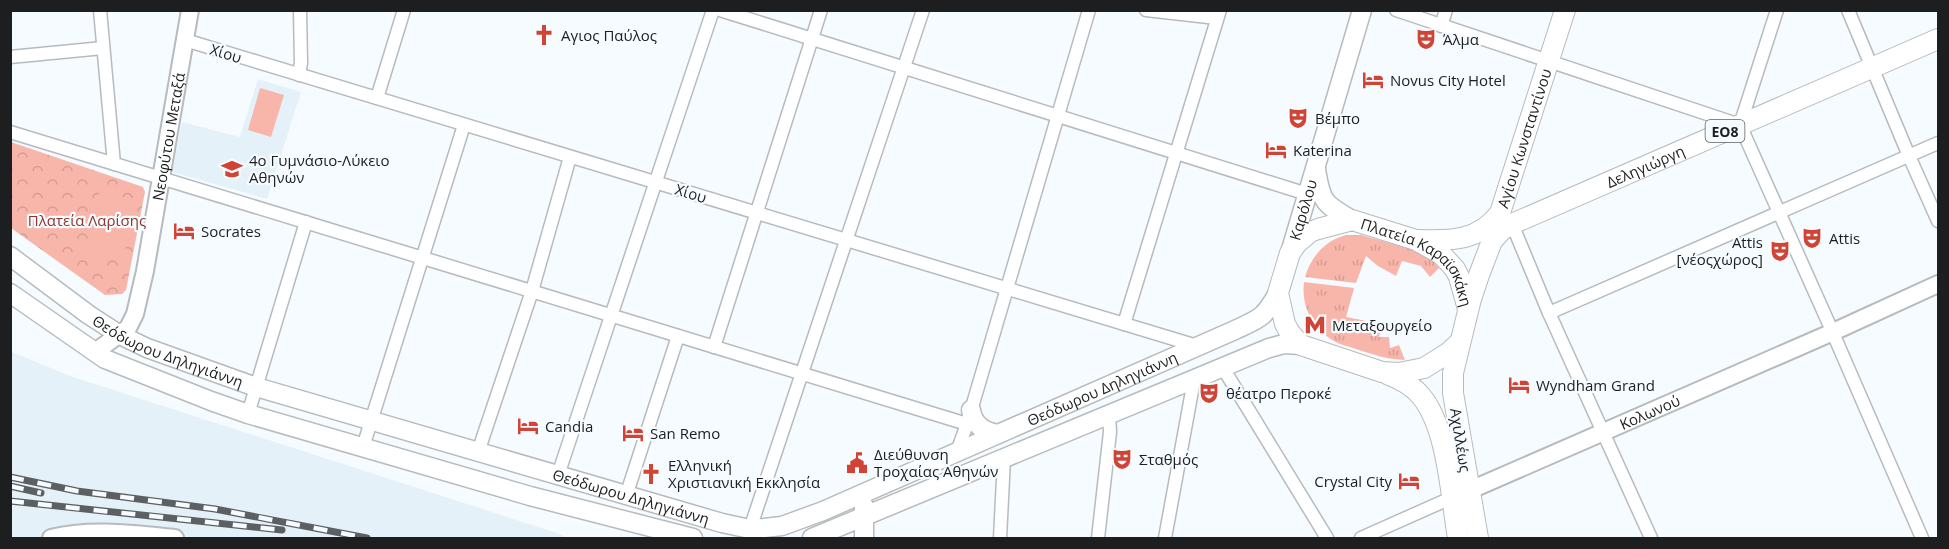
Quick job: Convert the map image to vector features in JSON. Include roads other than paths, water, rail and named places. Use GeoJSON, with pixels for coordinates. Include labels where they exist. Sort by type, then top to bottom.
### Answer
{"type":"FeatureCollection","features":[{"type":"Feature","properties":{"kind":"main road","name":"Καρόλου"},"geometry":{"type":"LineString","coordinates":[[1290,253],[1362,10]]}},
{"type":"Feature","properties":{"kind":"main road","name":"Αγίου Κωνσταντίνου"},"geometry":{"type":"LineString","coordinates":[[1416,240],[1436,241],[1477,234],[1494,221],[1500,213],[1565,10]]}},
{"type":"Feature","properties":{"kind":"main road","name":"Δεληγιώργη"},"geometry":{"type":"LineString","coordinates":[[1468,311],[1492,241],[1502,230],[1512,224],[1938,39]]}},
{"type":"Feature","properties":{"kind":"main road","name":"Καρόλου"},"geometry":{"type":"LineString","coordinates":[[1316,166],[1318,186],[1323,200],[1334,210],[1352,220]]}},
{"type":"Feature","properties":{"kind":"main road","name":"Πλατεία Καραϊσκάκη"},"geometry":{"type":"LineString","coordinates":[[1352,220],[1416,240],[1441,254],[1455,269],[1463,286],[1468,311],[1460,342],[1448,353],[1424,368],[1399,373],[1382,372],[1301,345],[1290,333],[1285,324],[1278,293],[1290,253],[1297,243],[1310,232],[1326,225],[1352,220]]}},
{"type":"Feature","properties":{"kind":"main road","name":"Θεόδωρου Δηληγιάννη"},"geometry":{"type":"LineString","coordinates":[[10,256],[89,315],[120,335],[147,348],[256,387],[626,496],[750,529],[782,526],[798,521],[1258,319],[1268,312],[1278,293]]}},
{"type":"Feature","properties":{"kind":"main road","name":"Θεόδωρου Δηληγιάννη"},"geometry":{"type":"LineString","coordinates":[[10,293],[112,362],[211,401],[248,414],[530,496],[693,538]]}},
{"type":"Feature","properties":{"kind":"main road","name":"Αχιλλέως"},"geometry":{"type":"LineString","coordinates":[[1458,538],[1460,494],[1452,373],[1460,342]]}},
{"type":"Feature","properties":{"kind":"main road","name":"Θεόδωρου Δηληγιάννη"},"geometry":{"type":"LineString","coordinates":[[812,538],[855,526],[1004,459],[1269,348],[1284,344],[1301,345]]}},
{"type":"Feature","properties":{"kind":"main road","name":"Αχιλλέως"},"geometry":{"type":"LineString","coordinates":[[1382,372],[1398,378],[1411,387],[1422,397],[1432,414],[1478,538]]}},
{"type":"Feature","properties":{"kind":"main road"},"geometry":{"type":"LineString","coordinates":[[969,417],[984,431],[998,434]]}},
{"type":"Feature","properties":{"kind":"main road"},"geometry":{"type":"LineString","coordinates":[[857,496],[855,526],[864,538]]}},
{"type":"Feature","properties":{"kind":"street"},"geometry":{"type":"LineString","coordinates":[[100,10],[114,164]]}},
{"type":"Feature","properties":{"kind":"street","name":"Νεοφύτου Μεταξά"},"geometry":{"type":"LineString","coordinates":[[95,352],[120,335],[132,321],[136,309],[145,270],[190,10]]}},
{"type":"Feature","properties":{"kind":"street"},"geometry":{"type":"LineString","coordinates":[[299,75],[301,63],[300,10]]}},
{"type":"Feature","properties":{"kind":"street"},"geometry":{"type":"LineString","coordinates":[[377,98],[404,10]]}},
{"type":"Feature","properties":{"kind":"street"},"geometry":{"type":"LineString","coordinates":[[558,476],[713,10]]}},
{"type":"Feature","properties":{"kind":"street"},"geometry":{"type":"LineString","coordinates":[[720,10],[1307,194]]}},
{"type":"Feature","properties":{"kind":"street"},"geometry":{"type":"LineString","coordinates":[[714,347],[821,10]]}},
{"type":"Feature","properties":{"kind":"street"},"geometry":{"type":"LineString","coordinates":[[750,529],[923,10]]}},
{"type":"Feature","properties":{"kind":"street"},"geometry":{"type":"LineString","coordinates":[[957,452],[963,440],[1089,10]]}},
{"type":"Feature","properties":{"kind":"street"},"geometry":{"type":"LineString","coordinates":[[1124,324],[1218,14],[1146,10]]}},
{"type":"Feature","properties":{"kind":"street"},"geometry":{"type":"LineString","coordinates":[[1396,10],[1740,125]]}},
{"type":"Feature","properties":{"kind":"street"},"geometry":{"type":"LineString","coordinates":[[1441,26],[1446,10]]}},
{"type":"Feature","properties":{"kind":"street"},"geometry":{"type":"LineString","coordinates":[[1777,10],[1740,125],[1922,538]]}},
{"type":"Feature","properties":{"kind":"street"},"geometry":{"type":"LineString","coordinates":[[1848,10],[1938,221]]}},
{"type":"Feature","properties":{"kind":"street","name":"Χίου"},"geometry":{"type":"LineString","coordinates":[[185,40],[1197,346]]}},
{"type":"Feature","properties":{"kind":"street"},"geometry":{"type":"LineString","coordinates":[[10,57],[103,48]]}},
{"type":"Feature","properties":{"kind":"street"},"geometry":{"type":"LineString","coordinates":[[363,447],[464,125]]}},
{"type":"Feature","properties":{"kind":"street"},"geometry":{"type":"LineString","coordinates":[[10,132],[802,374],[969,417]]}},
{"type":"Feature","properties":{"kind":"street"},"geometry":{"type":"LineString","coordinates":[[1549,313],[1938,143]]}},
{"type":"Feature","properties":{"kind":"street"},"geometry":{"type":"LineString","coordinates":[[478,452],[531,291],[570,157]]}},
{"type":"Feature","properties":{"kind":"street"},"geometry":{"type":"LineString","coordinates":[[248,414],[306,222]]}},
{"type":"Feature","properties":{"kind":"street"},"geometry":{"type":"LineString","coordinates":[[1512,224],[1549,313],[1651,538]]}},
{"type":"Feature","properties":{"kind":"street","name":"Κολωνού"},"geometry":{"type":"LineString","coordinates":[[1361,538],[1938,284]]}},
{"type":"Feature","properties":{"kind":"street"},"geometry":{"type":"LineString","coordinates":[[626,496],[678,336]]}},
{"type":"Feature","properties":{"kind":"street"},"geometry":{"type":"LineString","coordinates":[[1222,368],[1327,538]]}},
{"type":"Feature","properties":{"kind":"street"},"geometry":{"type":"LineString","coordinates":[[1166,538],[1194,380]]}},
{"type":"Feature","properties":{"kind":"street"},"geometry":{"type":"LineString","coordinates":[[1098,538],[1110,432],[1109,415]]}},
{"type":"Feature","properties":{"kind":"street"},"geometry":{"type":"LineString","coordinates":[[1000,538],[1004,459]]}},
{"type":"Feature","properties":{"kind":"street"},"geometry":{"type":"LineString","coordinates":[[51,538],[90,533],[175,538]]}},
{"type":"Feature","properties":{"kind":"railway"},"geometry":{"type":"LineString","coordinates":[[10,477],[77,491],[215,509],[367,538]]}},
{"type":"Feature","properties":{"kind":"railway"},"geometry":{"type":"LineString","coordinates":[[10,486],[41,493]]}},
{"type":"Feature","properties":{"kind":"railway"},"geometry":{"type":"LineString","coordinates":[[10,501],[282,530]]}},
{"type":"Feature","properties":{"kind":"place","name":"Αγιος Παύλος"},"geometry":{"type":"Point","coordinates":[544,35]}},
{"type":"Feature","properties":{"kind":"place","name":"Άλμα"},"geometry":{"type":"Point","coordinates":[1426,39]}},
{"type":"Feature","properties":{"kind":"place","name":"Novus City Hotel"},"geometry":{"type":"Point","coordinates":[1373,80]}},
{"type":"Feature","properties":{"kind":"place","name":"Βέμπο"},"geometry":{"type":"Point","coordinates":[1298,118]}},
{"type":"Feature","properties":{"kind":"place","name":"Katerina"},"geometry":{"type":"Point","coordinates":[1276,150]}},
{"type":"Feature","properties":{"kind":"place","name":"4ο Γυμνάσιο-Λύκειο Αθηνών"},"geometry":{"type":"Point","coordinates":[232,169]}},
{"type":"Feature","properties":{"kind":"place","name":"Socrates"},"geometry":{"type":"Point","coordinates":[184,231]}},
{"type":"Feature","properties":{"kind":"place","name":"Attis"},"geometry":{"type":"Point","coordinates":[1812,238]}},
{"type":"Feature","properties":{"kind":"place","name":"Attis [νέοςχώρος]"},"geometry":{"type":"Point","coordinates":[1780,251]}},
{"type":"Feature","properties":{"kind":"place","name":"Μεταξουργείο"},"geometry":{"type":"Point","coordinates":[1315,325]}},
{"type":"Feature","properties":{"kind":"place","name":"Wyndham Grand"},"geometry":{"type":"Point","coordinates":[1519,385]}},
{"type":"Feature","properties":{"kind":"place","name":"θέατρο Περοκέ"},"geometry":{"type":"Point","coordinates":[1209,393]}},
{"type":"Feature","properties":{"kind":"place","name":"Candia"},"geometry":{"type":"Point","coordinates":[528,426]}},
{"type":"Feature","properties":{"kind":"place","name":"San Remo"},"geometry":{"type":"Point","coordinates":[633,433]}},
{"type":"Feature","properties":{"kind":"place","name":"Σταθμός"},"geometry":{"type":"Point","coordinates":[1122,459]}},
{"type":"Feature","properties":{"kind":"place","name":"Διεύθυνση Τροχαίας Αθηνών"},"geometry":{"type":"Point","coordinates":[857,463]}},
{"type":"Feature","properties":{"kind":"place","name":"Ελληνική Χριστιανική Εκκλησία"},"geometry":{"type":"Point","coordinates":[651,474]}},
{"type":"Feature","properties":{"kind":"place","name":"Crystal City"},"geometry":{"type":"Point","coordinates":[1409,481]}},
{"type":"Feature","properties":{"kind":"park label","name":"Πλατεία Λαρίσης"},"geometry":{"type":"Point","coordinates":[87,220]}}]}
